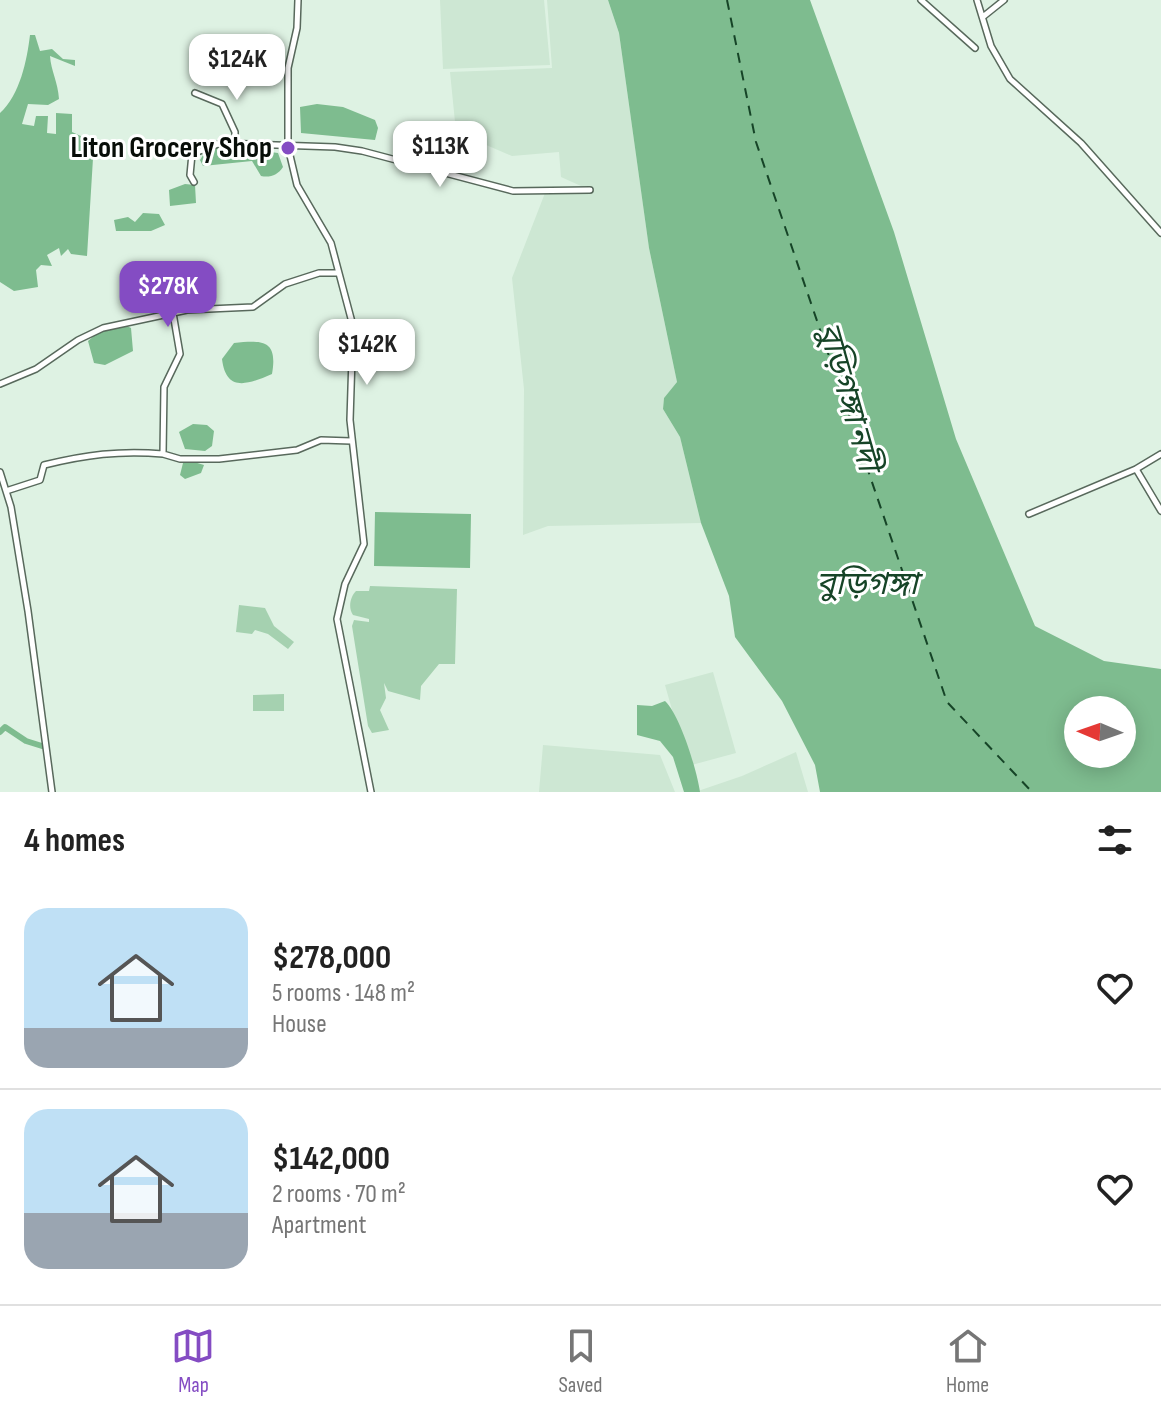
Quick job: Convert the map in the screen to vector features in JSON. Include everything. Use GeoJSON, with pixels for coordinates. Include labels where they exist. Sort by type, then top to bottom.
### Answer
{"type":"FeatureCollection","features":[{"type":"Feature","properties":{"kind":"street"},"geometry":{"type":"LineString","coordinates":[[298,0],[297,28],[288,68],[288,147],[297,185],[331,243],[353,326],[351,441],[362,506],[364,544],[345,584],[337,630],[371,792]]}},
{"type":"Feature","properties":{"kind":"street"},"geometry":{"type":"LineString","coordinates":[[921,0],[975,48]]}},
{"type":"Feature","properties":{"kind":"street"},"geometry":{"type":"LineString","coordinates":[[977,0],[991,46],[1010,79],[1081,143],[1161,233]]}},
{"type":"Feature","properties":{"kind":"street"},"geometry":{"type":"LineString","coordinates":[[984,16],[1004,0]]}},
{"type":"Feature","properties":{"kind":"street"},"geometry":{"type":"LineString","coordinates":[[195,93],[222,104],[235,132],[235,143]]}},
{"type":"Feature","properties":{"kind":"street"},"geometry":{"type":"LineString","coordinates":[[194,182],[190,175],[192,154],[211,144],[235,143],[362,151],[443,175],[513,191],[590,190]]}},
{"type":"Feature","properties":{"kind":"street"},"geometry":{"type":"LineString","coordinates":[[0,384],[36,369],[78,340],[103,328],[221,306],[253,307],[285,284],[319,273],[337,273]]}},
{"type":"Feature","properties":{"kind":"street"},"geometry":{"type":"LineString","coordinates":[[163,454],[164,387],[180,354],[173,313]]}},
{"type":"Feature","properties":{"kind":"street"},"geometry":{"type":"LineString","coordinates":[[6,491],[40,480],[44,465],[76,457],[124,451],[163,454],[180,459],[219,459],[297,450],[321,440],[351,441]]}},
{"type":"Feature","properties":{"kind":"street"},"geometry":{"type":"LineString","coordinates":[[1029,514],[1136,469],[1161,454]]}},
{"type":"Feature","properties":{"kind":"street"},"geometry":{"type":"LineString","coordinates":[[1136,469],[1161,511]]}},
{"type":"Feature","properties":{"kind":"street"},"geometry":{"type":"LineString","coordinates":[[0,472],[28,611],[52,792]]}},
{"type":"Feature","properties":{"kind":"shaded area"},"geometry":{"type":"Polygon","coordinates":[[[440,0],[544,0],[550,65],[443,69],[440,0]]]}},
{"type":"Feature","properties":{"kind":"shaded area"},"geometry":{"type":"Polygon","coordinates":[[[547,0],[608,0],[619,33],[649,248],[677,382],[664,398],[663,409],[680,437],[701,523],[548,526],[523,535],[524,389],[512,278],[545,193],[505,187],[581,186],[561,177],[559,152],[512,156],[456,132],[450,72],[552,68],[547,0]]]}},
{"type":"Feature","properties":{"kind":"shaded area"},"geometry":{"type":"Polygon","coordinates":[[[370,586],[457,589],[455,664],[439,664],[421,686],[420,700],[388,691],[384,683],[386,698],[380,710],[389,730],[372,733],[368,726],[352,626],[354,620],[369,622],[369,619],[353,615],[350,606],[356,591],[369,591],[370,586]]]}},
{"type":"Feature","properties":{"kind":"shaded area"},"geometry":{"type":"Polygon","coordinates":[[[239,605],[265,608],[274,626],[294,642],[288,649],[268,634],[255,630],[252,634],[236,632],[239,605]]]}},
{"type":"Feature","properties":{"kind":"shaded area"},"geometry":{"type":"Polygon","coordinates":[[[713,672],[736,753],[688,766],[665,685],[713,672]]]}},
{"type":"Feature","properties":{"kind":"shaded area"},"geometry":{"type":"Polygon","coordinates":[[[284,694],[284,711],[253,711],[253,695],[284,694]]]}},
{"type":"Feature","properties":{"kind":"shaded area"},"geometry":{"type":"Polygon","coordinates":[[[543,745],[660,755],[675,792],[539,792],[543,745]]]}},
{"type":"Feature","properties":{"kind":"shaded area"},"geometry":{"type":"Polygon","coordinates":[[[796,752],[808,792],[695,792],[742,776],[796,752]]]}},
{"type":"Feature","properties":{"kind":"water","name":"বুড়িগঙ্গা"},"geometry":{"type":"Polygon","coordinates":[[[608,0],[810,0],[894,232],[956,439],[1035,626],[1104,661],[1161,669],[1161,792],[820,792],[815,765],[782,701],[735,637],[729,596],[701,523],[680,437],[663,409],[664,398],[677,382],[649,248],[619,33],[608,0]]]}},
{"type":"Feature","properties":{"kind":"water"},"geometry":{"type":"Polygon","coordinates":[[[30,35],[35,35],[40,51],[52,49],[63,59],[75,60],[75,66],[50,56],[59,99],[48,105],[28,104],[22,124],[34,126],[36,116],[48,116],[47,133],[56,134],[56,113],[72,114],[72,132],[94,142],[87,256],[71,254],[68,249],[61,256],[59,248],[47,255],[52,266],[41,265],[36,270],[38,287],[14,291],[0,282],[0,113],[17,87],[30,35]]]}},
{"type":"Feature","properties":{"kind":"water"},"geometry":{"type":"Polygon","coordinates":[[[317,104],[343,107],[375,120],[378,128],[375,140],[301,133],[300,107],[317,104]]]}},
{"type":"Feature","properties":{"kind":"water"},"geometry":{"type":"Polygon","coordinates":[[[217,145],[278,153],[283,167],[268,177],[261,176],[252,161],[203,166],[200,160],[205,152],[217,145]]]}},
{"type":"Feature","properties":{"kind":"water"},"geometry":{"type":"Polygon","coordinates":[[[185,184],[195,185],[196,203],[170,206],[169,190],[185,184]]]}},
{"type":"Feature","properties":{"kind":"water"},"geometry":{"type":"Polygon","coordinates":[[[143,213],[159,214],[165,225],[151,231],[116,231],[114,220],[128,217],[135,222],[143,213]]]}},
{"type":"Feature","properties":{"kind":"water"},"geometry":{"type":"Polygon","coordinates":[[[123,324],[131,328],[133,351],[105,365],[94,363],[88,341],[101,330],[123,324]]]}},
{"type":"Feature","properties":{"kind":"water"},"geometry":{"type":"Polygon","coordinates":[[[253,342],[270,348],[273,354],[272,374],[246,383],[228,377],[222,359],[234,343],[253,342]]]}},
{"type":"Feature","properties":{"kind":"water"},"geometry":{"type":"Polygon","coordinates":[[[193,424],[207,425],[214,431],[212,446],[205,451],[185,449],[179,432],[193,424]]]}},
{"type":"Feature","properties":{"kind":"water"},"geometry":{"type":"Polygon","coordinates":[[[184,459],[204,465],[201,473],[185,479],[180,475],[184,459]]]}},
{"type":"Feature","properties":{"kind":"water"},"geometry":{"type":"Polygon","coordinates":[[[375,512],[471,514],[470,568],[374,566],[375,512]]]}},
{"type":"Feature","properties":{"kind":"water"},"geometry":{"type":"Polygon","coordinates":[[[665,701],[682,730],[700,792],[684,792],[673,757],[660,741],[637,735],[637,705],[652,706],[665,701]]]}},
{"type":"Feature","properties":{"kind":"waterway"},"geometry":{"type":"LineString","coordinates":[[0,732],[5,727],[26,741],[42,746]]}},
{"type":"Feature","properties":{"kind":"ferry route"},"geometry":{"type":"LineString","coordinates":[[727,0],[756,142],[947,702],[1032,792]]}},
{"type":"Feature","properties":{"kind":"place","name":"Liton Grocery Shop"},"geometry":{"type":"Point","coordinates":[288,148]}},
{"type":"Feature","properties":{"kind":"water label","name":"বুড়িগঙ্গা নদী"},"geometry":{"type":"Point","coordinates":[848,397]}}]}
